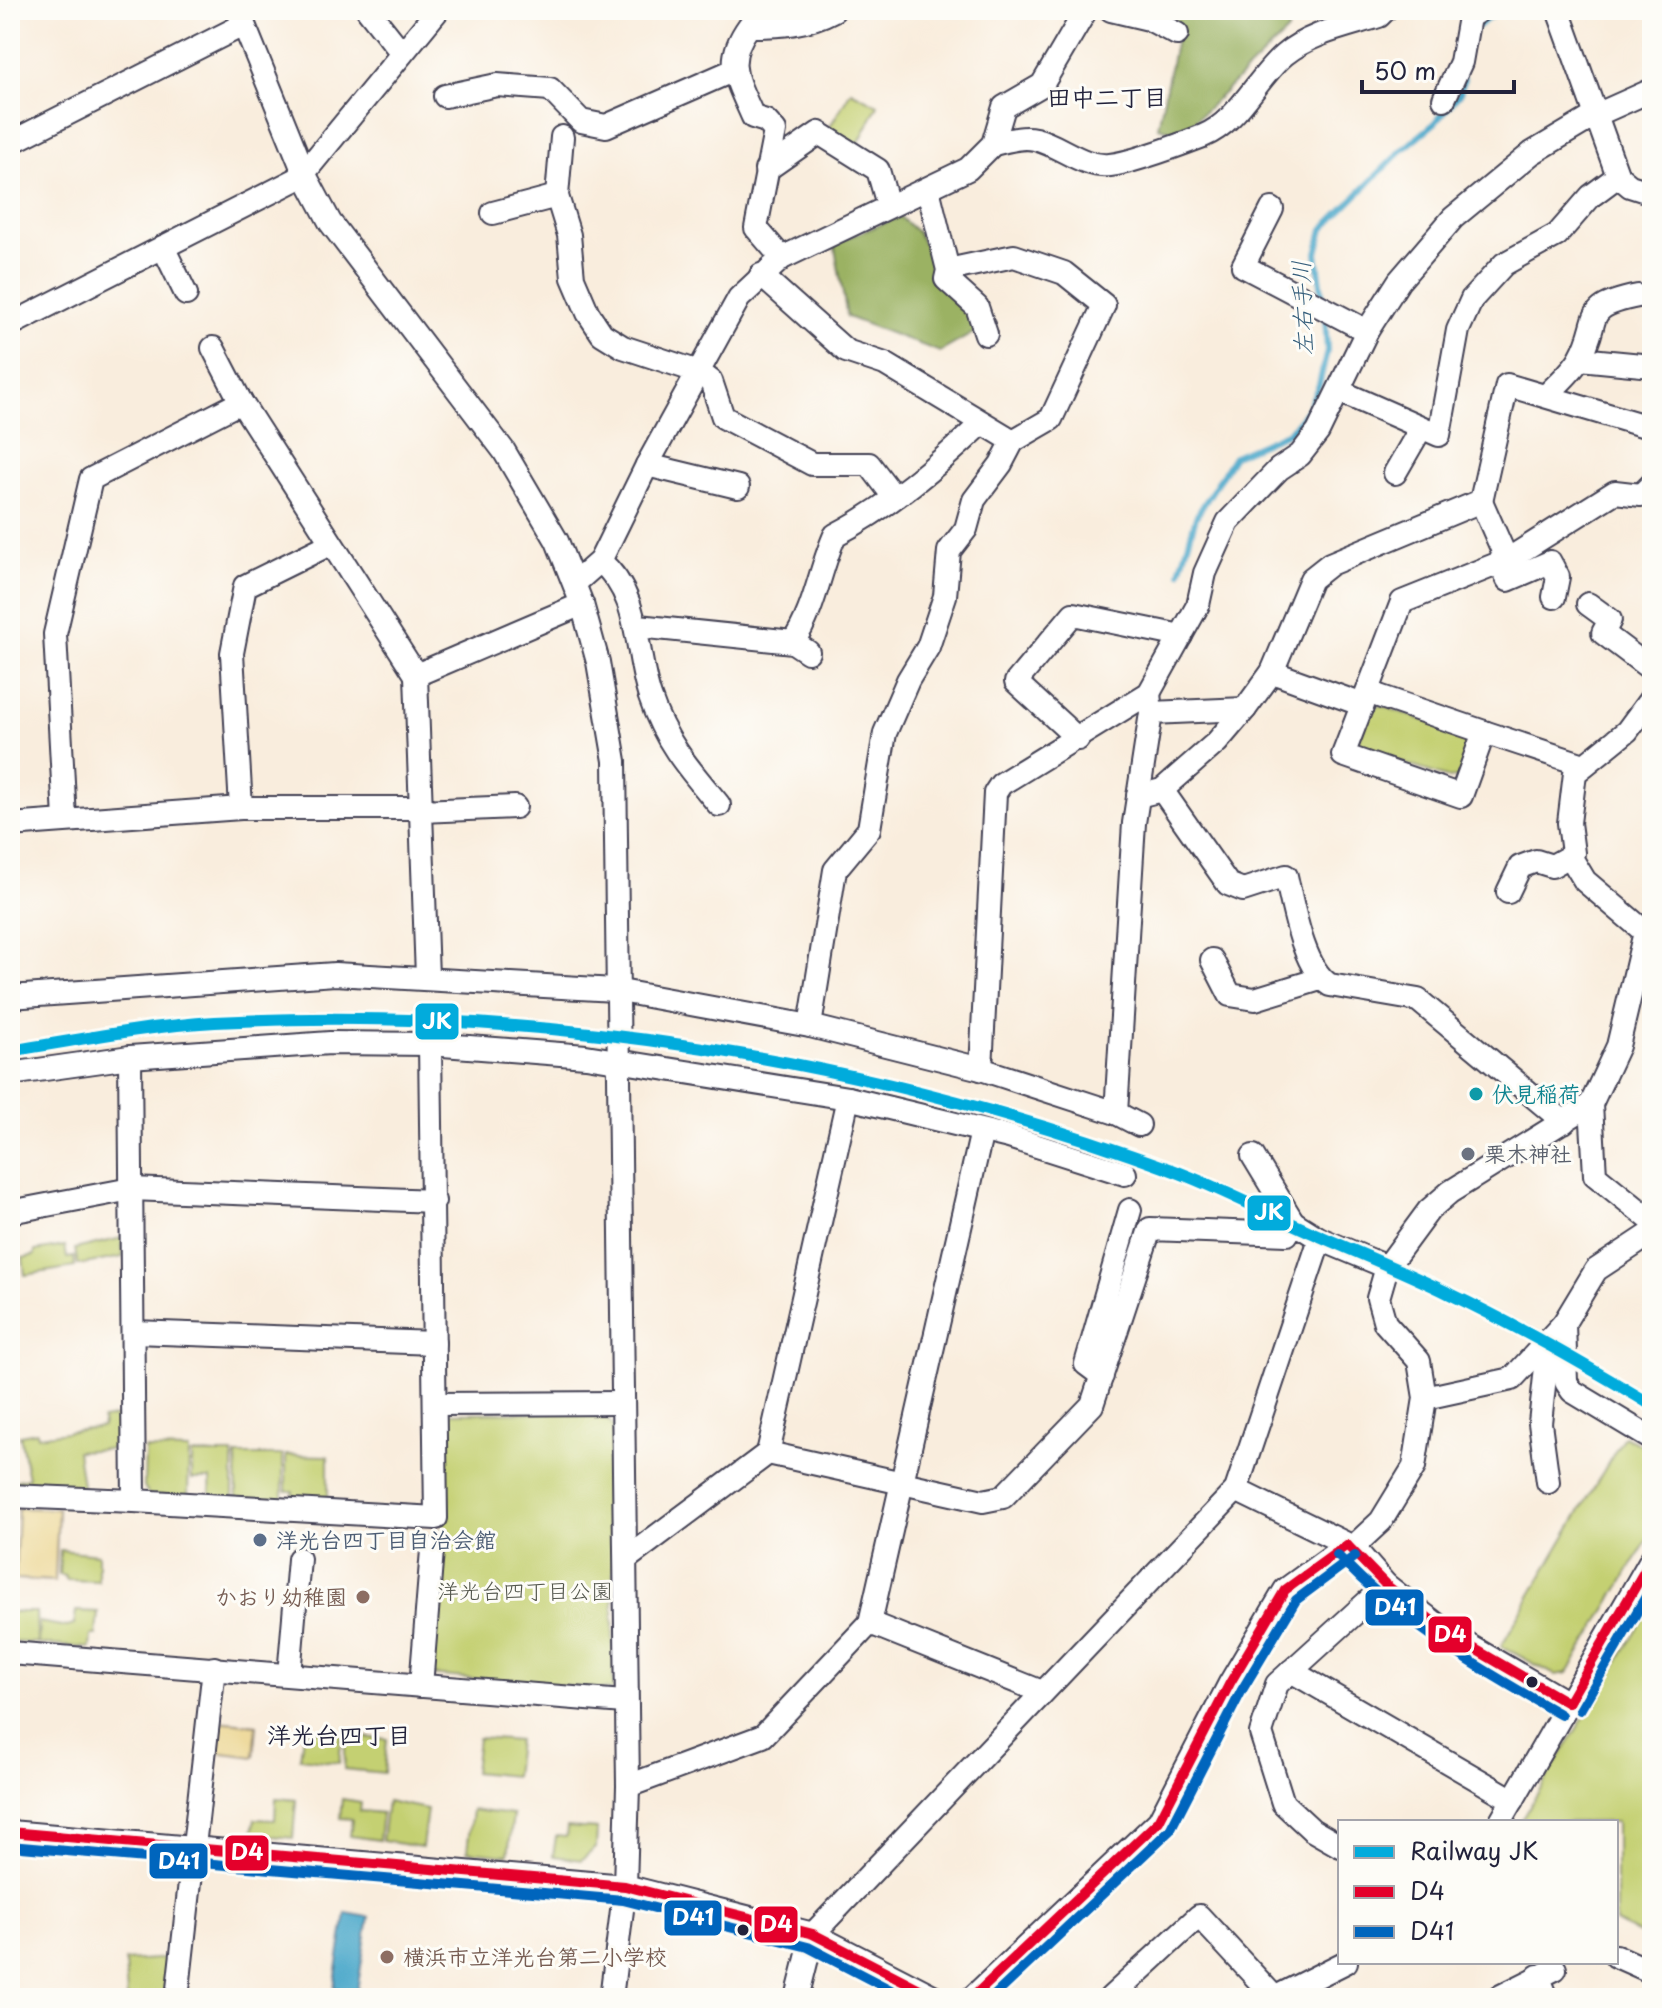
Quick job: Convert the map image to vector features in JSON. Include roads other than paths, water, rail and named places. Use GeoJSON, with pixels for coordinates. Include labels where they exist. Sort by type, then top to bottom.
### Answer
{"type":"FeatureCollection","features":[{"type":"Feature","properties":{"kind":"street"},"geometry":{"type":"LineString","coordinates":[[368,10],[402,53]]}},
{"type":"Feature","properties":{"kind":"street"},"geometry":{"type":"LineString","coordinates":[[10,325],[305,174],[438,10]]}},
{"type":"Feature","properties":{"kind":"street"},"geometry":{"type":"LineString","coordinates":[[445,96],[497,85],[550,89],[581,121],[606,126],[734,60],[749,26],[785,26],[817,19],[834,10]]}},
{"type":"Feature","properties":{"kind":"street"},"geometry":{"type":"LineString","coordinates":[[416,675],[579,593],[600,561],[647,465],[739,298],[782,258],[968,169],[993,144],[1004,107],[1042,85],[1086,10]]}},
{"type":"Feature","properties":{"kind":"street"},"geometry":{"type":"LineString","coordinates":[[1111,10],[1149,19],[1177,34]]}},
{"type":"Feature","properties":{"kind":"street"},"geometry":{"type":"LineString","coordinates":[[993,144],[1022,137],[1037,139],[1078,158],[1108,166],[1205,136],[1227,121],[1263,75],[1287,52],[1309,39],[1379,16],[1385,10]]}},
{"type":"Feature","properties":{"kind":"street"},"geometry":{"type":"LineString","coordinates":[[1444,99],[1461,62],[1469,17],[1480,10]]}},
{"type":"Feature","properties":{"kind":"street"},"geometry":{"type":"LineString","coordinates":[[1558,10],[1618,176],[1630,186],[1652,193]]}},
{"type":"Feature","properties":{"kind":"street"},"geometry":{"type":"LineString","coordinates":[[10,143],[241,18],[305,174],[330,222],[504,451],[557,541],[579,593],[609,712],[615,761],[615,995],[626,1559],[624,1702],[628,1786],[625,1886],[611,1998]]}},
{"type":"Feature","properties":{"kind":"street"},"geometry":{"type":"LineString","coordinates":[[734,60],[753,117],[766,121],[775,131],[756,228],[782,258]]}},
{"type":"Feature","properties":{"kind":"street"},"geometry":{"type":"LineString","coordinates":[[1116,1113],[1138,796],[1150,703],[1198,605],[1205,573],[1228,522],[1279,469],[1300,455],[1318,432],[1339,391],[1358,326],[1453,218],[1532,153],[1596,115],[1652,90]]}},
{"type":"Feature","properties":{"kind":"street"},"geometry":{"type":"LineString","coordinates":[[766,170],[819,133],[878,170],[888,205]]}},
{"type":"Feature","properties":{"kind":"street"},"geometry":{"type":"LineString","coordinates":[[562,137],[557,196],[569,235],[573,278],[588,313],[602,334],[623,347],[699,372],[711,381],[723,417],[812,464],[869,464],[894,497]]}},
{"type":"Feature","properties":{"kind":"street"},"geometry":{"type":"LineString","coordinates":[[1339,391],[1439,435],[1458,330],[1472,299],[1504,264],[1557,235],[1591,196],[1618,176]]}},
{"type":"Feature","properties":{"kind":"street"},"geometry":{"type":"LineString","coordinates":[[928,189],[948,270],[946,279],[977,307],[986,334]]}},
{"type":"Feature","properties":{"kind":"street"},"geometry":{"type":"LineString","coordinates":[[493,213],[557,196]]}},
{"type":"Feature","properties":{"kind":"street"},"geometry":{"type":"LineString","coordinates":[[1272,209],[1243,266],[1358,326]]}},
{"type":"Feature","properties":{"kind":"street"},"geometry":{"type":"LineString","coordinates":[[163,247],[186,294]]}},
{"type":"Feature","properties":{"kind":"street"},"geometry":{"type":"LineString","coordinates":[[810,1026],[835,870],[869,829],[885,733],[908,680],[928,647],[945,596],[949,551],[966,529],[974,500],[1001,464],[1013,441],[1051,419],[1104,305],[1064,273],[1014,256],[948,270]]}},
{"type":"Feature","properties":{"kind":"street"},"geometry":{"type":"LineString","coordinates":[[761,275],[846,351],[885,364],[1013,441]]}},
{"type":"Feature","properties":{"kind":"street"},"geometry":{"type":"LineString","coordinates":[[1546,396],[1580,359],[1595,313],[1608,302],[1638,296]]}},
{"type":"Feature","properties":{"kind":"street"},"geometry":{"type":"LineString","coordinates":[[213,348],[241,402],[416,675],[427,977]]}},
{"type":"Feature","properties":{"kind":"street"},"geometry":{"type":"LineString","coordinates":[[1580,359],[1652,366]]}},
{"type":"Feature","properties":{"kind":"street"},"geometry":{"type":"LineString","coordinates":[[1554,597],[1558,577],[1550,562],[1508,580],[1481,501],[1507,385],[1652,428]]}},
{"type":"Feature","properties":{"kind":"street"},"geometry":{"type":"LineString","coordinates":[[65,819],[55,634],[91,479],[241,402]]}},
{"type":"Feature","properties":{"kind":"street"},"geometry":{"type":"LineString","coordinates":[[638,626],[800,647],[822,565],[835,535],[863,520],[939,464],[981,424]]}},
{"type":"Feature","properties":{"kind":"street"},"geometry":{"type":"LineString","coordinates":[[1395,473],[1421,428]]}},
{"type":"Feature","properties":{"kind":"street"},"geometry":{"type":"LineString","coordinates":[[647,465],[738,487]]}},
{"type":"Feature","properties":{"kind":"street"},"geometry":{"type":"LineString","coordinates":[[1484,732],[1461,796],[1343,755],[1402,602],[1503,561],[1615,492],[1641,495],[1652,484]]}},
{"type":"Feature","properties":{"kind":"street"},"geometry":{"type":"LineString","coordinates":[[1138,796],[1162,790],[1217,742],[1245,709],[1272,672],[1311,579],[1330,564],[1481,501]]}},
{"type":"Feature","properties":{"kind":"street"},"geometry":{"type":"LineString","coordinates":[[241,808],[232,653],[245,586],[330,544]]}},
{"type":"Feature","properties":{"kind":"street"},"geometry":{"type":"LineString","coordinates":[[600,561],[616,575],[638,626],[649,694],[669,745],[719,805]]}},
{"type":"Feature","properties":{"kind":"street"},"geometry":{"type":"LineString","coordinates":[[1588,604],[1610,620],[1603,633],[1652,670]]}},
{"type":"Feature","properties":{"kind":"street"},"geometry":{"type":"LineString","coordinates":[[1078,739],[1016,682],[1073,614],[1181,636]]}},
{"type":"Feature","properties":{"kind":"street"},"geometry":{"type":"LineString","coordinates":[[1272,672],[1484,732],[1584,765]]}},
{"type":"Feature","properties":{"kind":"street"},"geometry":{"type":"LineString","coordinates":[[1652,697],[1627,731],[1575,773],[1571,794],[1570,856],[1585,881],[1648,929],[1618,1046],[1591,1104],[1595,1175],[1652,1221]]}},
{"type":"Feature","properties":{"kind":"street"},"geometry":{"type":"LineString","coordinates":[[981,1069],[995,793],[1001,784],[1078,739],[1150,703],[1245,709]]}},
{"type":"Feature","properties":{"kind":"street"},"geometry":{"type":"LineString","coordinates":[[1162,790],[1228,884],[1243,890],[1286,876],[1300,934],[1320,979],[1330,985],[1418,1000],[1564,1122]]}},
{"type":"Feature","properties":{"kind":"street"},"geometry":{"type":"LineString","coordinates":[[10,825],[241,808],[515,807]]}},
{"type":"Feature","properties":{"kind":"street"},"geometry":{"type":"LineString","coordinates":[[1508,892],[1520,867],[1536,861],[1552,866],[1570,856]]}},
{"type":"Feature","properties":{"kind":"street"},"geometry":{"type":"LineString","coordinates":[[1212,960],[1230,995],[1255,999],[1320,979]]}},
{"type":"Feature","properties":{"kind":"street"},"geometry":{"type":"LineString","coordinates":[[10,997],[335,974],[427,977],[615,995],[810,1026],[981,1069],[1116,1113],[1139,1125]]}},
{"type":"Feature","properties":{"kind":"street"},"geometry":{"type":"LineString","coordinates":[[10,1074],[130,1057],[330,1043],[430,1044],[617,1056],[848,1098],[982,1131],[1125,1174]]}},
{"type":"Feature","properties":{"kind":"street"},"geometry":{"type":"LineString","coordinates":[[10,1496],[436,1518],[430,1044]]}},
{"type":"Feature","properties":{"kind":"street"},"geometry":{"type":"LineString","coordinates":[[130,1057],[134,1501]]}},
{"type":"Feature","properties":{"kind":"street"},"geometry":{"type":"LineString","coordinates":[[626,1559],[768,1453],[848,1098]]}},
{"type":"Feature","properties":{"kind":"street"},"geometry":{"type":"LineString","coordinates":[[972,1998],[1159,1821],[1230,1683],[1285,1590],[1381,1521],[1414,1467],[1425,1398],[1419,1361],[1385,1323],[1378,1298],[1387,1267],[1439,1201],[1591,1104]]}},
{"type":"Feature","properties":{"kind":"street"},"geometry":{"type":"LineString","coordinates":[[628,1786],[763,1736],[870,1623],[982,1131]]}},
{"type":"Feature","properties":{"kind":"street"},"geometry":{"type":"LineString","coordinates":[[1253,1156],[1293,1222],[1320,1239],[1387,1267]]}},
{"type":"Feature","properties":{"kind":"street"},"geometry":{"type":"LineString","coordinates":[[10,1212],[131,1189],[434,1201]]}},
{"type":"Feature","properties":{"kind":"street"},"geometry":{"type":"LineString","coordinates":[[1102,1376],[1086,1364],[1130,1210]]}},
{"type":"Feature","properties":{"kind":"street"},"geometry":{"type":"LineString","coordinates":[[1208,1213],[1240,1230]]}},
{"type":"Feature","properties":{"kind":"street"},"geometry":{"type":"LineString","coordinates":[[768,1453],[983,1501],[1003,1497],[1092,1405],[1150,1229],[1287,1234],[1293,1222]]}},
{"type":"Feature","properties":{"kind":"street"},"geometry":{"type":"LineString","coordinates":[[1425,1398],[1512,1379],[1557,1331],[1596,1270],[1652,1233]]}},
{"type":"Feature","properties":{"kind":"street"},"geometry":{"type":"LineString","coordinates":[[797,1998],[813,1934],[1236,1490],[1320,1239]]}},
{"type":"Feature","properties":{"kind":"street"},"geometry":{"type":"LineString","coordinates":[[1557,1331],[1566,1382],[1572,1391],[1652,1439]]}},
{"type":"Feature","properties":{"kind":"street"},"geometry":{"type":"LineString","coordinates":[[1548,1482],[1540,1423],[1557,1331]]}},
{"type":"Feature","properties":{"kind":"street"},"geometry":{"type":"LineString","coordinates":[[134,1332],[434,1343]]}},
{"type":"Feature","properties":{"kind":"street"},"geometry":{"type":"LineString","coordinates":[[435,1404],[622,1403]]}},
{"type":"Feature","properties":{"kind":"street"},"geometry":{"type":"LineString","coordinates":[[1236,1490],[1350,1546],[1386,1585],[1449,1634],[1568,1703]]}},
{"type":"Feature","properties":{"kind":"street"},"geometry":{"type":"LineString","coordinates":[[421,1686],[432,1550]]}},
{"type":"Feature","properties":{"kind":"street"},"geometry":{"type":"LineString","coordinates":[[1501,1820],[1652,1558]]}},
{"type":"Feature","properties":{"kind":"street"},"geometry":{"type":"LineString","coordinates":[[289,1675],[299,1559]]}},
{"type":"Feature","properties":{"kind":"street"},"geometry":{"type":"LineString","coordinates":[[1338,1845],[1312,1830],[1283,1803],[1261,1733],[1277,1684],[1386,1585]]}},
{"type":"Feature","properties":{"kind":"street"},"geometry":{"type":"LineString","coordinates":[[870,1623],[1042,1692]]}},
{"type":"Feature","properties":{"kind":"street"},"geometry":{"type":"LineString","coordinates":[[10,1653],[624,1702]]}},
{"type":"Feature","properties":{"kind":"street"},"geometry":{"type":"LineString","coordinates":[[177,1998],[214,1668]]}},
{"type":"Feature","properties":{"kind":"street"},"geometry":{"type":"LineString","coordinates":[[1291,1671],[1513,1800]]}},
{"type":"Feature","properties":{"kind":"street"},"geometry":{"type":"LineString","coordinates":[[10,1832],[625,1886],[813,1934],[937,1998]]}},
{"type":"Feature","properties":{"kind":"street"},"geometry":{"type":"LineString","coordinates":[[1110,1998],[1199,1916],[1274,1998],[1342,1964]]}},
{"type":"Feature","properties":{"kind":"street"},"geometry":{"type":"LineString","coordinates":[[1618,1957],[1652,1972]]}},
{"type":"Feature","properties":{"kind":"street"},"geometry":{"type":"LineString","coordinates":[[1497,1998],[1546,1973],[1547,1998]]}},
{"type":"Feature","properties":{"kind":"water"},"geometry":{"type":"Polygon","coordinates":[[[346,1913],[369,1917],[357,1991],[334,1988],[346,1913]]]}},
{"type":"Feature","properties":{"kind":"waterway","name":"左右手川"},"geometry":{"type":"LineString","coordinates":[[1473,29],[1500,10]]}},
{"type":"Feature","properties":{"kind":"waterway","name":"左右手川"},"geometry":{"type":"LineString","coordinates":[[1323,301],[1317,253],[1323,229],[1400,152],[1435,123],[1460,93],[1464,79]]}},
{"type":"Feature","properties":{"kind":"waterway","name":"左右手川"},"geometry":{"type":"LineString","coordinates":[[1180,572],[1196,517],[1234,456],[1289,432],[1306,412],[1319,385],[1327,351],[1325,316]]}},
{"type":"Feature","properties":{"kind":"rail line","name":"JK"},"geometry":{"type":"LineString","coordinates":[[10,1051],[189,1024],[337,1019],[458,1022],[580,1032],[701,1048],[821,1069],[940,1097],[1057,1131],[1172,1170],[1413,1276],[1551,1346],[1652,1405]]}},
{"type":"Feature","properties":{"kind":"place","name":"伏見稲荷"},"geometry":{"type":"Point","coordinates":[1476,1094]}},
{"type":"Feature","properties":{"kind":"place","name":"栗木神社"},"geometry":{"type":"Point","coordinates":[1468,1154]}},
{"type":"Feature","properties":{"kind":"place","name":"洋光台四丁目自治会館"},"geometry":{"type":"Point","coordinates":[260,1540]}},
{"type":"Feature","properties":{"kind":"place","name":"かおり幼稚園"},"geometry":{"type":"Point","coordinates":[363,1597]}},
{"type":"Feature","properties":{"kind":"place","name":"横浜市立洋光台第二小学校"},"geometry":{"type":"Point","coordinates":[387,1957]}},
{"type":"Feature","properties":{"kind":"district","name":"田中二丁目"},"geometry":{"type":"Point","coordinates":[1107,98]}},
{"type":"Feature","properties":{"kind":"district","name":"洋光台四丁目"},"geometry":{"type":"Point","coordinates":[339,1736]}},
{"type":"Feature","properties":{"kind":"park label","name":"洋光台四丁目公園"},"geometry":{"type":"Point","coordinates":[525,1591]}}]}
